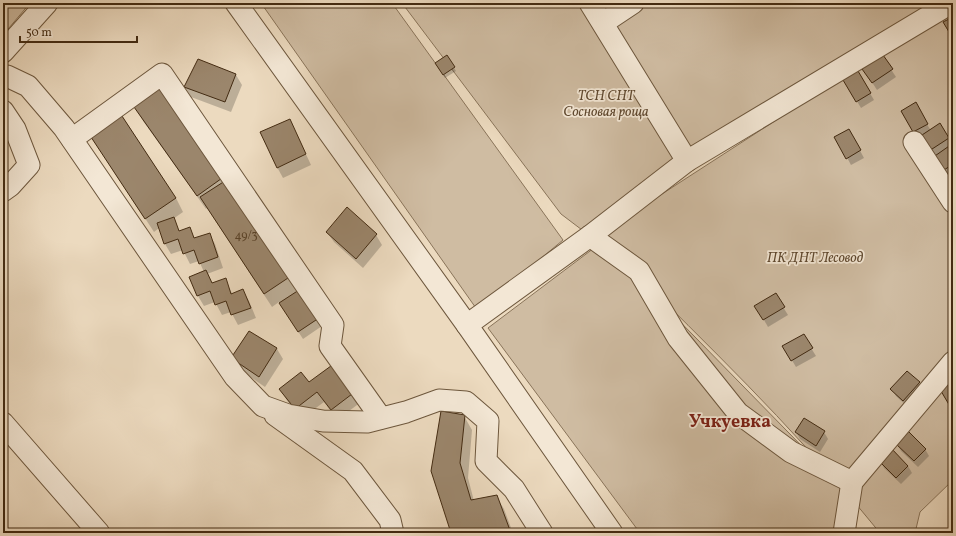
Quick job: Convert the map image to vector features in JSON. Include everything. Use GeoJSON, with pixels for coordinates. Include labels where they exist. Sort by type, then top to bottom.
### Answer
{"type":"FeatureCollection","features":[{"type":"Feature","properties":{"kind":"lane"},"geometry":{"type":"LineString","coordinates":[[3,52],[47,3]]}},
{"type":"Feature","properties":{"kind":"lane"},"geometry":{"type":"LineString","coordinates":[[236,3],[467,325],[612,533]]}},
{"type":"Feature","properties":{"kind":"lane"},"geometry":{"type":"LineString","coordinates":[[590,3],[687,161]]}},
{"type":"Feature","properties":{"kind":"lane"},"geometry":{"type":"LineString","coordinates":[[603,23],[633,3]]}},
{"type":"Feature","properties":{"kind":"lane"},"geometry":{"type":"LineString","coordinates":[[467,325],[590,236],[687,161],[951,3]]}},
{"type":"Feature","properties":{"kind":"lane"},"geometry":{"type":"LineString","coordinates":[[72,139],[162,74],[333,325],[330,346],[381,418]]}},
{"type":"Feature","properties":{"kind":"lane"},"geometry":{"type":"LineString","coordinates":[[3,76],[7,76],[28,86],[64,128],[235,377],[263,406],[353,471],[390,520],[393,533]]}},
{"type":"Feature","properties":{"kind":"lane"},"geometry":{"type":"LineString","coordinates":[[3,111],[16,129],[29,165],[10,186],[3,191]]}},
{"type":"Feature","properties":{"kind":"lane"},"geometry":{"type":"LineString","coordinates":[[914,142],[953,202]]}},
{"type":"Feature","properties":{"kind":"lane"},"geometry":{"type":"LineString","coordinates":[[590,236],[639,272],[678,338],[738,413],[791,452],[852,482]]}},
{"type":"Feature","properties":{"kind":"lane"},"geometry":{"type":"LineString","coordinates":[[844,533],[852,482],[953,362]]}},
{"type":"Feature","properties":{"kind":"lane"},"geometry":{"type":"LineString","coordinates":[[263,406],[288,415],[323,421],[367,422],[406,412],[439,400],[466,402],[488,421],[486,461],[514,489],[542,533]]}},
{"type":"Feature","properties":{"kind":"lane"},"geometry":{"type":"LineString","coordinates":[[3,422],[94,531]]}},
{"type":"Feature","properties":{"kind":"green space"},"geometry":{"type":"Polygon","coordinates":[[[3,3],[30,3],[3,35],[3,3]]]}},
{"type":"Feature","properties":{"kind":"green space"},"geometry":{"type":"Polygon","coordinates":[[[261,3],[392,3],[563,240],[478,311],[261,3]]]}},
{"type":"Feature","properties":{"kind":"green space","name":"ТСН СНТ Сосновая роща"},"geometry":{"type":"Polygon","coordinates":[[[402,3],[946,3],[590,236],[561,214],[402,3]]]}},
{"type":"Feature","properties":{"kind":"green space","name":"ПК ДНТ Лесовод"},"geometry":{"type":"Polygon","coordinates":[[[953,3],[953,480],[920,512],[915,533],[880,533],[842,487],[834,533],[640,533],[488,328],[602,242],[833,478],[777,416],[599,236],[953,3]]]}},
{"type":"Feature","properties":{"kind":"building"},"geometry":{"type":"Polygon","coordinates":[[[953,17],[953,37],[952,37],[943,22],[953,17]]]}},
{"type":"Feature","properties":{"kind":"building"},"geometry":{"type":"Polygon","coordinates":[[[447,55],[455,67],[443,75],[435,63],[447,55]]]}},
{"type":"Feature","properties":{"kind":"building"},"geometry":{"type":"Polygon","coordinates":[[[883,55],[893,69],[872,83],[862,69],[883,55]]]}},
{"type":"Feature","properties":{"kind":"building"},"geometry":{"type":"Polygon","coordinates":[[[198,59],[236,74],[225,102],[184,87],[198,59]]]}},
{"type":"Feature","properties":{"kind":"building"},"geometry":{"type":"Polygon","coordinates":[[[858,71],[871,93],[856,102],[843,80],[858,71]]]}},
{"type":"Feature","properties":{"kind":"building"},"geometry":{"type":"Polygon","coordinates":[[[162,87],[225,176],[197,196],[134,107],[162,87]]]}},
{"type":"Feature","properties":{"kind":"building"},"geometry":{"type":"Polygon","coordinates":[[[916,102],[928,124],[913,132],[901,111],[916,102]]]}},
{"type":"Feature","properties":{"kind":"building"},"geometry":{"type":"Polygon","coordinates":[[[120,113],[176,198],[145,219],[89,134],[120,113]]]}},
{"type":"Feature","properties":{"kind":"building"},"geometry":{"type":"Polygon","coordinates":[[[290,119],[306,154],[277,168],[260,132],[290,119]]]}},
{"type":"Feature","properties":{"kind":"building"},"geometry":{"type":"Polygon","coordinates":[[[940,123],[949,138],[929,151],[919,137],[940,123]]]}},
{"type":"Feature","properties":{"kind":"building"},"geometry":{"type":"Polygon","coordinates":[[[849,129],[861,150],[846,159],[834,137],[849,129]]]}},
{"type":"Feature","properties":{"kind":"building"},"geometry":{"type":"Polygon","coordinates":[[[952,144],[953,164],[941,172],[932,158],[952,144]]]}},
{"type":"Feature","properties":{"kind":"building"},"geometry":{"type":"Polygon","coordinates":[[[228,179],[291,276],[264,294],[200,197],[228,179]]]}},
{"type":"Feature","properties":{"kind":"building"},"geometry":{"type":"Polygon","coordinates":[[[347,207],[377,234],[356,259],[326,232],[347,207]]]}},
{"type":"Feature","properties":{"kind":"building"},"geometry":{"type":"Polygon","coordinates":[[[174,217],[179,231],[190,227],[194,238],[210,233],[218,257],[199,264],[194,250],[183,254],[178,239],[164,244],[157,223],[174,217]]]}},
{"type":"Feature","properties":{"kind":"building"},"geometry":{"type":"Polygon","coordinates":[[[206,270],[212,283],[226,278],[231,294],[243,289],[251,308],[231,315],[226,301],[215,305],[210,291],[197,296],[189,277],[206,270]]]}},
{"type":"Feature","properties":{"kind":"building"},"geometry":{"type":"Polygon","coordinates":[[[299,290],[319,318],[298,332],[279,303],[299,290]]]}},
{"type":"Feature","properties":{"kind":"building"},"geometry":{"type":"Polygon","coordinates":[[[776,293],[785,307],[763,320],[754,306],[776,293]]]}},
{"type":"Feature","properties":{"kind":"building"},"geometry":{"type":"Polygon","coordinates":[[[249,331],[277,348],[259,377],[231,358],[249,331]]]}},
{"type":"Feature","properties":{"kind":"building"},"geometry":{"type":"Polygon","coordinates":[[[804,334],[813,348],[791,361],[782,346],[804,334]]]}},
{"type":"Feature","properties":{"kind":"building"},"geometry":{"type":"Polygon","coordinates":[[[335,363],[356,391],[331,410],[317,392],[295,409],[279,389],[301,372],[309,382],[335,363]]]}},
{"type":"Feature","properties":{"kind":"building"},"geometry":{"type":"Polygon","coordinates":[[[907,371],[920,382],[903,401],[890,389],[907,371]]]}},
{"type":"Feature","properties":{"kind":"building"},"geometry":{"type":"Polygon","coordinates":[[[953,378],[953,407],[951,408],[938,386],[953,378]]]}},
{"type":"Feature","properties":{"kind":"building"},"geometry":{"type":"Polygon","coordinates":[[[441,411],[465,415],[460,463],[471,500],[497,495],[511,533],[451,533],[431,471],[441,411]]]}},
{"type":"Feature","properties":{"kind":"building"},"geometry":{"type":"Polygon","coordinates":[[[804,418],[825,431],[816,446],[795,432],[804,418]]]}},
{"type":"Feature","properties":{"kind":"building"},"geometry":{"type":"Polygon","coordinates":[[[908,431],[926,449],[914,461],[896,444],[908,431]]]}},
{"type":"Feature","properties":{"kind":"building"},"geometry":{"type":"Polygon","coordinates":[[[891,448],[908,466],[896,478],[879,461],[891,448]]]}},
{"type":"Feature","properties":{"kind":"district","name":"Учкуевка"},"geometry":{"type":"Point","coordinates":[730,422]}}]}
